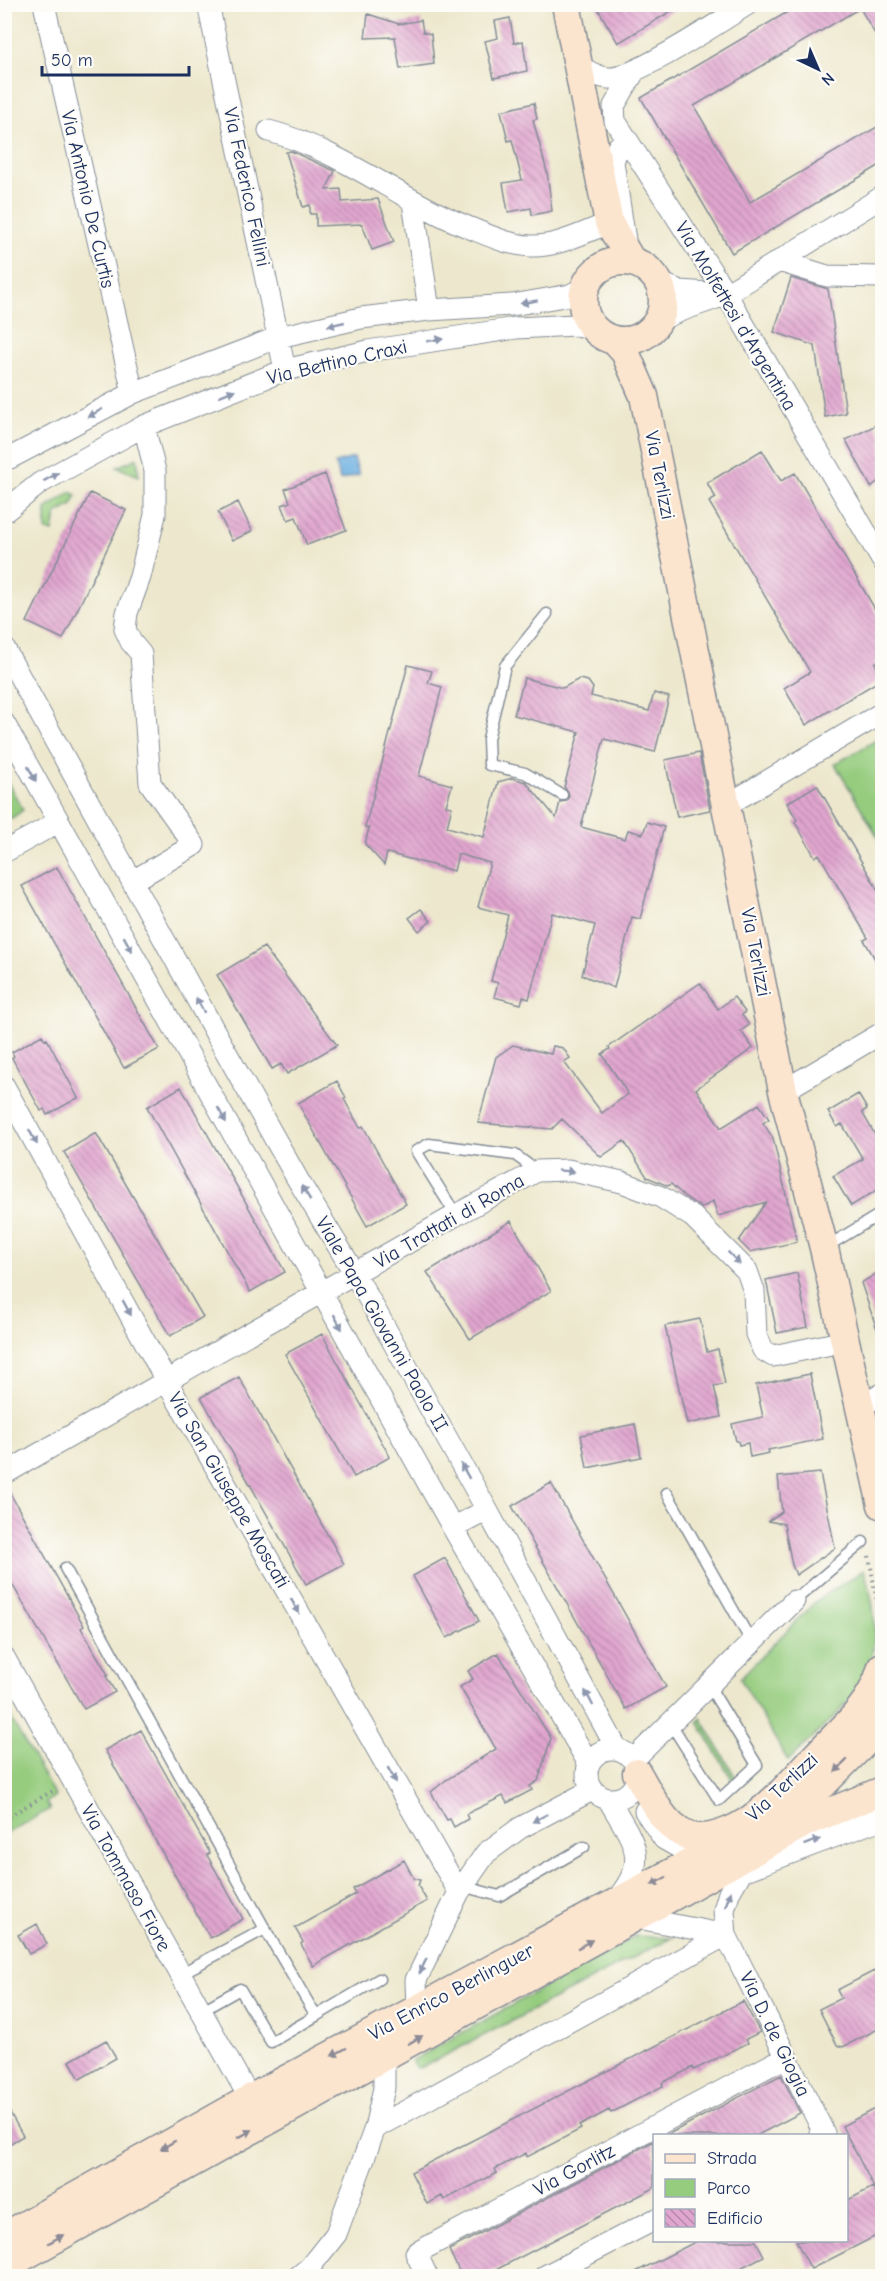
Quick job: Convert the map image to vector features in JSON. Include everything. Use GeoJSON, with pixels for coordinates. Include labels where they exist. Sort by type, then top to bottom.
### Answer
{"type":"FeatureCollection","features":[{"type":"Feature","properties":{"kind":"main road"},"geometry":{"type":"LineString","coordinates":[[566,4],[609,223],[629,257],[658,282],[662,293],[663,304],[655,325],[637,338],[626,341],[604,334],[588,320],[584,309],[609,223]]}},
{"type":"Feature","properties":{"kind":"main road"},"geometry":{"type":"LineString","coordinates":[[592,278],[609,264],[629,257]]}},
{"type":"Feature","properties":{"kind":"main road","name":"Via Terlizzi"},"geometry":{"type":"LineString","coordinates":[[644,396],[655,325]]}},
{"type":"Feature","properties":{"kind":"main road","name":"Via Terlizzi"},"geometry":{"type":"LineString","coordinates":[[604,334],[625,352],[644,396],[783,1091],[846,1341],[871,1400],[882,1504]]}},
{"type":"Feature","properties":{"kind":"main road","name":"Via Terlizzi"},"geometry":{"type":"LineString","coordinates":[[630,1767],[665,1820],[681,1832],[697,1838],[718,1835],[761,1811],[860,1710],[879,1678],[882,1667]]}},
{"type":"Feature","properties":{"kind":"main road","name":"Via Enrico Berlinguer"},"geometry":{"type":"LineString","coordinates":[[13,2260],[384,2057],[621,1913],[699,1859],[822,1785],[882,1725]]}},
{"type":"Feature","properties":{"kind":"main road"},"geometry":{"type":"LineString","coordinates":[[882,1742],[882,1747]]}},
{"type":"Feature","properties":{"kind":"main road","name":"Via Enrico Berlinguer"},"geometry":{"type":"LineString","coordinates":[[13,2260],[250,2099],[417,2011],[621,1913],[678,1892],[808,1821],[882,1791]]}},
{"type":"Feature","properties":{"kind":"street","name":"Via Antonio De Curtis"},"geometry":{"type":"LineString","coordinates":[[44,4],[133,393]]}},
{"type":"Feature","properties":{"kind":"street","name":"Via Federico Fellini"},"geometry":{"type":"LineString","coordinates":[[208,4],[285,370]]}},
{"type":"Feature","properties":{"kind":"street"},"geometry":{"type":"LineString","coordinates":[[578,65],[591,73],[609,78],[634,72],[748,4]]}},
{"type":"Feature","properties":{"kind":"street","name":"Via Molfettesi d'Argentina"},"geometry":{"type":"LineString","coordinates":[[634,72],[614,106],[615,121],[726,294],[882,560]]}},
{"type":"Feature","properties":{"kind":"street"},"geometry":{"type":"LineString","coordinates":[[269,131],[334,155],[413,202],[507,243],[533,246],[557,242],[609,223]]}},
{"type":"Feature","properties":{"kind":"street"},"geometry":{"type":"LineString","coordinates":[[626,139],[618,147],[613,162],[629,257]]}},
{"type":"Feature","properties":{"kind":"street"},"geometry":{"type":"LineString","coordinates":[[655,325],[676,311],[700,306],[726,294],[882,197]]}},
{"type":"Feature","properties":{"kind":"street"},"geometry":{"type":"LineString","coordinates":[[413,202],[429,309]]}},
{"type":"Feature","properties":{"kind":"street"},"geometry":{"type":"LineString","coordinates":[[779,261],[827,276],[882,277]]}},
{"type":"Feature","properties":{"kind":"street","name":"Via Bettino Craxi"},"geometry":{"type":"LineString","coordinates":[[4,459],[10,458],[133,393],[279,337],[361,318],[429,309],[512,304],[570,295],[592,278]]}},
{"type":"Feature","properties":{"kind":"street"},"geometry":{"type":"LineString","coordinates":[[658,282],[680,291],[726,294]]}},
{"type":"Feature","properties":{"kind":"street","name":"Via Bettino Craxi"},"geometry":{"type":"LineString","coordinates":[[4,512],[40,483],[144,426],[285,370],[368,351],[516,328],[576,325],[604,334]]}},
{"type":"Feature","properties":{"kind":"street"},"geometry":{"type":"LineString","coordinates":[[133,881],[194,845],[150,783],[141,654],[131,642],[125,629],[127,613],[140,577],[154,515],[154,471],[144,426]]}},
{"type":"Feature","properties":{"kind":"street","name":"Viale Papa Giovanni Paolo II"},"geometry":{"type":"LineString","coordinates":[[4,648],[221,1043],[298,1180],[355,1275],[630,1767],[653,1824],[664,1839],[699,1859]]}},
{"type":"Feature","properties":{"kind":"street"},"geometry":{"type":"LineString","coordinates":[[727,805],[882,713]]}},
{"type":"Feature","properties":{"kind":"street","name":"Viale Papa Giovanni Paolo II"},"geometry":{"type":"LineString","coordinates":[[4,723],[453,1528],[589,1764]]}},
{"type":"Feature","properties":{"kind":"street"},"geometry":{"type":"LineString","coordinates":[[4,852],[58,822]]}},
{"type":"Feature","properties":{"kind":"street"},"geometry":{"type":"LineString","coordinates":[[114,918],[143,901]]}},
{"type":"Feature","properties":{"kind":"street"},"geometry":{"type":"LineString","coordinates":[[783,1091],[882,1033]]}},
{"type":"Feature","properties":{"kind":"street"},"geometry":{"type":"LineString","coordinates":[[192,1059],[221,1043]]}},
{"type":"Feature","properties":{"kind":"street","name":"Via San Giuseppe Moscati"},"geometry":{"type":"LineString","coordinates":[[4,1086],[167,1382],[460,1889]]}},
{"type":"Feature","properties":{"kind":"street","name":"Via Trattati di Roma"},"geometry":{"type":"LineString","coordinates":[[4,1474],[537,1171],[568,1170],[622,1182],[661,1197],[693,1217],[747,1271],[754,1291],[756,1334],[763,1350],[773,1356],[846,1341]]}},
{"type":"Feature","properties":{"kind":"street"},"geometry":{"type":"LineString","coordinates":[[453,1528],[487,1510]]}},
{"type":"Feature","properties":{"kind":"street"},"geometry":{"type":"LineString","coordinates":[[417,2011],[416,1980],[460,1889],[486,1853],[520,1828],[601,1795],[623,1797],[630,1767],[794,1601]]}},
{"type":"Feature","properties":{"kind":"street","name":"Via Tommaso Fiore"},"geometry":{"type":"LineString","coordinates":[[4,1657],[250,2099]]}},
{"type":"Feature","properties":{"kind":"street"},"geometry":{"type":"LineString","coordinates":[[630,1767],[600,1752],[589,1764],[587,1777],[636,1849],[637,1862],[621,1913],[726,1935]]}},
{"type":"Feature","properties":{"kind":"street"},"geometry":{"type":"LineString","coordinates":[[678,1892],[882,1816]]}},
{"type":"Feature","properties":{"kind":"street"},"geometry":{"type":"LineString","coordinates":[[726,1935],[724,1910],[729,1893],[744,1867]]}},
{"type":"Feature","properties":{"kind":"street"},"geometry":{"type":"LineString","coordinates":[[375,2128],[726,1935]]}},
{"type":"Feature","properties":{"kind":"street","name":"Via D. de Giogia"},"geometry":{"type":"LineString","coordinates":[[726,1935],[822,2134]]}},
{"type":"Feature","properties":{"kind":"street"},"geometry":{"type":"LineString","coordinates":[[299,2277],[336,2234],[375,2128],[384,2088],[384,2057]]}},
{"type":"Feature","properties":{"kind":"street","name":"Via Gorlitz"},"geometry":{"type":"LineString","coordinates":[[427,2277],[416,2253],[786,2057]]}},
{"type":"Feature","properties":{"kind":"street"},"geometry":{"type":"LineString","coordinates":[[545,2277],[653,2221]]}},
{"type":"Feature","properties":{"kind":"lane"},"geometry":{"type":"LineString","coordinates":[[547,614],[505,666],[488,739],[489,765],[525,772],[562,795]]}},
{"type":"Feature","properties":{"kind":"lane"},"geometry":{"type":"LineString","coordinates":[[456,1215],[416,1151],[429,1144],[515,1155],[537,1171]]}},
{"type":"Feature","properties":{"kind":"lane"},"geometry":{"type":"LineString","coordinates":[[824,1248],[882,1213]]}},
{"type":"Feature","properties":{"kind":"lane"},"geometry":{"type":"LineString","coordinates":[[668,1493],[752,1643]]}},
{"type":"Feature","properties":{"kind":"lane"},"geometry":{"type":"LineString","coordinates":[[794,1601],[863,1542]]}},
{"type":"Feature","properties":{"kind":"lane"},"geometry":{"type":"LineString","coordinates":[[65,1568],[315,2016]]}},
{"type":"Feature","properties":{"kind":"lane"},"geometry":{"type":"LineString","coordinates":[[671,1724],[719,1800],[757,1765],[709,1686]]}},
{"type":"Feature","properties":{"kind":"lane"},"geometry":{"type":"LineString","coordinates":[[460,1889],[499,1896],[584,1847]]}},
{"type":"Feature","properties":{"kind":"lane"},"geometry":{"type":"LineString","coordinates":[[180,1974],[265,1929]]}},
{"type":"Feature","properties":{"kind":"lane"},"geometry":{"type":"LineString","coordinates":[[201,2011],[240,1989],[271,2042],[379,1978]]}},
{"type":"Feature","properties":{"kind":"path"},"geometry":{"type":"LineString","coordinates":[[863,1542],[867,1539],[880,1618],[882,1618]]}},
{"type":"Feature","properties":{"kind":"path"},"geometry":{"type":"LineString","coordinates":[[4,1819],[57,1789],[54,1784]]}},
{"type":"Feature","properties":{"kind":"green space"},"geometry":{"type":"Polygon","coordinates":[[[137,458],[139,476],[117,467],[137,458]]]}},
{"type":"Feature","properties":{"kind":"green space"},"geometry":{"type":"Polygon","coordinates":[[[71,492],[77,495],[72,505],[56,514],[53,532],[46,530],[46,509],[71,492]]]}},
{"type":"Feature","properties":{"kind":"green space"},"geometry":{"type":"Polygon","coordinates":[[[878,739],[882,747],[882,844],[835,764],[878,739]]]}},
{"type":"Feature","properties":{"kind":"green space"},"geometry":{"type":"Polygon","coordinates":[[[8,783],[23,810],[12,818],[5,817],[5,786],[8,783]]]}},
{"type":"Feature","properties":{"kind":"green space"},"geometry":{"type":"Polygon","coordinates":[[[864,1570],[872,1599],[875,1630],[874,1645],[866,1673],[859,1687],[844,1706],[788,1761],[740,1678],[816,1601],[864,1570]]]}},
{"type":"Feature","properties":{"kind":"green space"},"geometry":{"type":"Polygon","coordinates":[[[4,1706],[55,1796],[46,1803],[50,1809],[5,1834],[4,1706]]]}},
{"type":"Feature","properties":{"kind":"green space"},"geometry":{"type":"Polygon","coordinates":[[[701,1718],[736,1778],[733,1781],[698,1722],[701,1718]]]}},
{"type":"Feature","properties":{"kind":"green space"},"geometry":{"type":"Polygon","coordinates":[[[636,1936],[671,1938],[423,2067],[416,2068],[411,2061],[636,1936]]]}},
{"type":"Feature","properties":{"kind":"water"},"geometry":{"type":"Polygon","coordinates":[[[354,458],[359,475],[340,480],[335,463],[354,458]]]}},
{"type":"Feature","properties":{"kind":"building"},"geometry":{"type":"Polygon","coordinates":[[[595,4],[683,4],[618,43],[595,4]]]}},
{"type":"Feature","properties":{"kind":"building"},"geometry":{"type":"Polygon","coordinates":[[[801,4],[882,4],[882,46],[860,8],[694,106],[750,202],[882,124],[882,164],[732,253],[641,98],[801,4]]]}},
{"type":"Feature","properties":{"kind":"building"},"geometry":{"type":"Polygon","coordinates":[[[368,14],[399,24],[421,20],[423,32],[431,34],[434,64],[400,69],[395,37],[365,38],[368,14]]]}},
{"type":"Feature","properties":{"kind":"building"},"geometry":{"type":"Polygon","coordinates":[[[510,18],[514,43],[523,41],[527,71],[494,78],[485,41],[498,38],[495,21],[510,18]]]}},
{"type":"Feature","properties":{"kind":"building"},"geometry":{"type":"Polygon","coordinates":[[[534,103],[537,119],[533,120],[547,172],[552,211],[532,215],[531,208],[508,212],[503,183],[522,180],[512,140],[508,141],[501,111],[534,103]]]}},
{"type":"Feature","properties":{"kind":"building"},"geometry":{"type":"Polygon","coordinates":[[[291,151],[335,171],[326,190],[341,189],[342,202],[378,199],[394,242],[372,250],[362,224],[316,226],[316,214],[310,214],[310,205],[303,207],[286,152],[291,151]]]}},
{"type":"Feature","properties":{"kind":"building"},"geometry":{"type":"Polygon","coordinates":[[[791,278],[828,289],[846,413],[825,417],[815,346],[774,332],[791,278]]]}},
{"type":"Feature","properties":{"kind":"building"},"geometry":{"type":"Polygon","coordinates":[[[876,425],[882,437],[882,478],[871,487],[846,440],[876,425]]]}},
{"type":"Feature","properties":{"kind":"building"},"geometry":{"type":"Polygon","coordinates":[[[762,450],[781,481],[795,473],[882,621],[882,658],[875,663],[882,679],[806,725],[784,688],[810,672],[709,502],[716,498],[707,483],[762,450]]]}},
{"type":"Feature","properties":{"kind":"building"},"geometry":{"type":"Polygon","coordinates":[[[325,474],[346,530],[307,545],[296,517],[288,520],[282,505],[290,502],[285,489],[325,474]]]}},
{"type":"Feature","properties":{"kind":"building"},"geometry":{"type":"Polygon","coordinates":[[[90,493],[126,510],[63,639],[27,622],[90,493]]]}},
{"type":"Feature","properties":{"kind":"building"},"geometry":{"type":"Polygon","coordinates":[[[238,502],[252,531],[232,541],[218,512],[238,502]]]}},
{"type":"Feature","properties":{"kind":"building"},"geometry":{"type":"Polygon","coordinates":[[[408,665],[432,671],[428,683],[442,687],[419,776],[452,785],[446,806],[452,807],[447,827],[484,837],[498,782],[512,778],[526,782],[556,818],[560,802],[566,801],[569,796],[564,787],[579,732],[514,715],[524,678],[563,688],[579,679],[588,681],[593,688],[591,696],[649,711],[654,693],[669,697],[655,752],[604,739],[581,827],[625,839],[628,830],[643,834],[647,822],[664,827],[640,919],[632,917],[614,988],[582,975],[595,925],[552,913],[529,999],[523,997],[521,1004],[494,997],[498,983],[491,981],[508,915],[478,907],[490,863],[458,854],[454,871],[387,853],[384,865],[365,844],[369,828],[365,827],[408,665]]]}},
{"type":"Feature","properties":{"kind":"building"},"geometry":{"type":"Polygon","coordinates":[[[699,753],[710,810],[677,817],[665,760],[699,753]]]}},
{"type":"Feature","properties":{"kind":"building"},"geometry":{"type":"Polygon","coordinates":[[[817,785],[882,897],[882,971],[864,940],[868,938],[819,854],[815,857],[787,803],[817,785]]]}},
{"type":"Feature","properties":{"kind":"building"},"geometry":{"type":"Polygon","coordinates":[[[57,867],[159,1049],[124,1068],[22,886],[57,867]]]}},
{"type":"Feature","properties":{"kind":"building"},"geometry":{"type":"Polygon","coordinates":[[[421,909],[431,921],[419,931],[409,918],[421,909]]]}},
{"type":"Feature","properties":{"kind":"building"},"geometry":{"type":"Polygon","coordinates":[[[264,947],[337,1045],[287,1074],[281,1064],[272,1069],[217,975],[264,947]]]}},
{"type":"Feature","properties":{"kind":"building"},"geometry":{"type":"Polygon","coordinates":[[[700,983],[718,1009],[734,997],[745,1012],[742,1015],[749,1025],[741,1031],[753,1048],[696,1089],[721,1128],[759,1104],[769,1119],[763,1123],[773,1138],[797,1242],[750,1252],[739,1241],[766,1202],[718,1216],[713,1201],[702,1208],[671,1184],[668,1186],[647,1177],[624,1141],[601,1157],[562,1119],[552,1129],[478,1123],[496,1057],[513,1045],[551,1054],[553,1046],[563,1048],[570,1058],[564,1062],[602,1113],[628,1094],[602,1054],[700,983]]]}},
{"type":"Feature","properties":{"kind":"building"},"geometry":{"type":"Polygon","coordinates":[[[42,1035],[45,1040],[47,1039],[78,1098],[47,1115],[44,1109],[41,1111],[12,1058],[14,1056],[12,1052],[42,1035]]]}},
{"type":"Feature","properties":{"kind":"building"},"geometry":{"type":"Polygon","coordinates":[[[337,1081],[360,1128],[363,1126],[406,1204],[367,1226],[298,1103],[337,1081]]]}},
{"type":"Feature","properties":{"kind":"building"},"geometry":{"type":"Polygon","coordinates":[[[181,1087],[285,1272],[250,1292],[147,1107],[181,1087]]]}},
{"type":"Feature","properties":{"kind":"building"},"geometry":{"type":"Polygon","coordinates":[[[858,1094],[867,1109],[862,1112],[882,1147],[882,1187],[851,1206],[833,1176],[863,1159],[842,1124],[837,1127],[828,1112],[858,1094]]]}},
{"type":"Feature","properties":{"kind":"building"},"geometry":{"type":"Polygon","coordinates":[[[96,1133],[203,1317],[170,1336],[64,1152],[96,1133]]]}},
{"type":"Feature","properties":{"kind":"building"},"geometry":{"type":"Polygon","coordinates":[[[511,1221],[551,1291],[470,1339],[427,1272],[511,1221]]]}},
{"type":"Feature","properties":{"kind":"building"},"geometry":{"type":"Polygon","coordinates":[[[882,1270],[882,1338],[880,1338],[861,1283],[882,1270]]]}},
{"type":"Feature","properties":{"kind":"building"},"geometry":{"type":"Polygon","coordinates":[[[797,1273],[808,1327],[777,1333],[766,1280],[797,1273]]]}},
{"type":"Feature","properties":{"kind":"building"},"geometry":{"type":"Polygon","coordinates":[[[700,1319],[707,1352],[718,1349],[725,1384],[714,1386],[721,1417],[687,1424],[665,1326],[700,1319]]]}},
{"type":"Feature","properties":{"kind":"building"},"geometry":{"type":"Polygon","coordinates":[[[322,1334],[390,1457],[354,1477],[285,1354],[322,1334]]]}},
{"type":"Feature","properties":{"kind":"building"},"geometry":{"type":"Polygon","coordinates":[[[810,1374],[823,1439],[768,1450],[769,1453],[750,1457],[748,1443],[739,1445],[732,1424],[763,1417],[756,1385],[810,1374]]]}},
{"type":"Feature","properties":{"kind":"building"},"geometry":{"type":"Polygon","coordinates":[[[239,1377],[344,1564],[306,1584],[201,1397],[239,1377]]]}},
{"type":"Feature","properties":{"kind":"building"},"geometry":{"type":"Polygon","coordinates":[[[635,1424],[641,1457],[587,1468],[581,1435],[635,1424]]]}},
{"type":"Feature","properties":{"kind":"building"},"geometry":{"type":"Polygon","coordinates":[[[820,1473],[835,1548],[796,1575],[784,1524],[768,1521],[782,1512],[778,1477],[820,1473]]]}},
{"type":"Feature","properties":{"kind":"building"},"geometry":{"type":"Polygon","coordinates":[[[551,1483],[666,1687],[626,1709],[512,1506],[551,1483]]]}},
{"type":"Feature","properties":{"kind":"building"},"geometry":{"type":"Polygon","coordinates":[[[6,1486],[84,1626],[81,1628],[115,1692],[84,1709],[4,1570],[6,1486]]]}},
{"type":"Feature","properties":{"kind":"building"},"geometry":{"type":"Polygon","coordinates":[[[445,1558],[479,1621],[447,1638],[413,1576],[445,1558]]]}},
{"type":"Feature","properties":{"kind":"building"},"geometry":{"type":"Polygon","coordinates":[[[498,1653],[551,1738],[538,1781],[530,1786],[532,1790],[507,1803],[503,1796],[466,1814],[468,1819],[454,1827],[450,1819],[447,1820],[431,1792],[496,1749],[460,1687],[473,1679],[468,1671],[498,1653]]]}},
{"type":"Feature","properties":{"kind":"building"},"geometry":{"type":"Polygon","coordinates":[[[141,1730],[210,1853],[207,1855],[243,1919],[210,1938],[105,1750],[141,1730]]]}},
{"type":"Feature","properties":{"kind":"building"},"geometry":{"type":"Polygon","coordinates":[[[404,1860],[414,1879],[420,1880],[418,1886],[427,1901],[313,1966],[295,1928],[356,1894],[353,1889],[404,1860]]]}},
{"type":"Feature","properties":{"kind":"building"},"geometry":{"type":"Polygon","coordinates":[[[37,1924],[47,1944],[29,1954],[18,1935],[37,1924]]]}},
{"type":"Feature","properties":{"kind":"building"},"geometry":{"type":"Polygon","coordinates":[[[882,1967],[882,2027],[843,2047],[837,2045],[819,2009],[841,1998],[837,1990],[882,1967]]]}},
{"type":"Feature","properties":{"kind":"building"},"geometry":{"type":"Polygon","coordinates":[[[743,2001],[760,2032],[746,2039],[748,2043],[694,2070],[693,2067],[662,2083],[663,2086],[611,2113],[609,2110],[579,2126],[581,2129],[527,2157],[526,2153],[495,2169],[497,2173],[444,2200],[442,2196],[427,2204],[411,2172],[743,2001]]]}},
{"type":"Feature","properties":{"kind":"building"},"geometry":{"type":"Polygon","coordinates":[[[106,2040],[116,2058],[80,2079],[70,2061],[106,2040]]]}},
{"type":"Feature","properties":{"kind":"building"},"geometry":{"type":"Polygon","coordinates":[[[781,2075],[800,2113],[760,2134],[669,2134],[781,2075]]]}},
{"type":"Feature","properties":{"kind":"building"},"geometry":{"type":"Polygon","coordinates":[[[4,2102],[23,2136],[4,2147],[4,2102]]]}},
{"type":"Feature","properties":{"kind":"building"},"geometry":{"type":"Polygon","coordinates":[[[882,2105],[882,2203],[848,2134],[842,2126],[882,2105]]]}},
{"type":"Feature","properties":{"kind":"building"},"geometry":{"type":"Polygon","coordinates":[[[653,2142],[653,2189],[482,2277],[462,2277],[449,2250],[653,2142]]]}},
{"type":"Feature","properties":{"kind":"building"},"geometry":{"type":"Polygon","coordinates":[[[873,2187],[882,2205],[882,2233],[811,2269],[797,2242],[848,2242],[848,2200],[873,2187]]]}},
{"type":"Feature","properties":{"kind":"building"},"geometry":{"type":"Polygon","coordinates":[[[695,2242],[757,2242],[764,2256],[723,2277],[626,2277],[695,2242]]]}}]}
